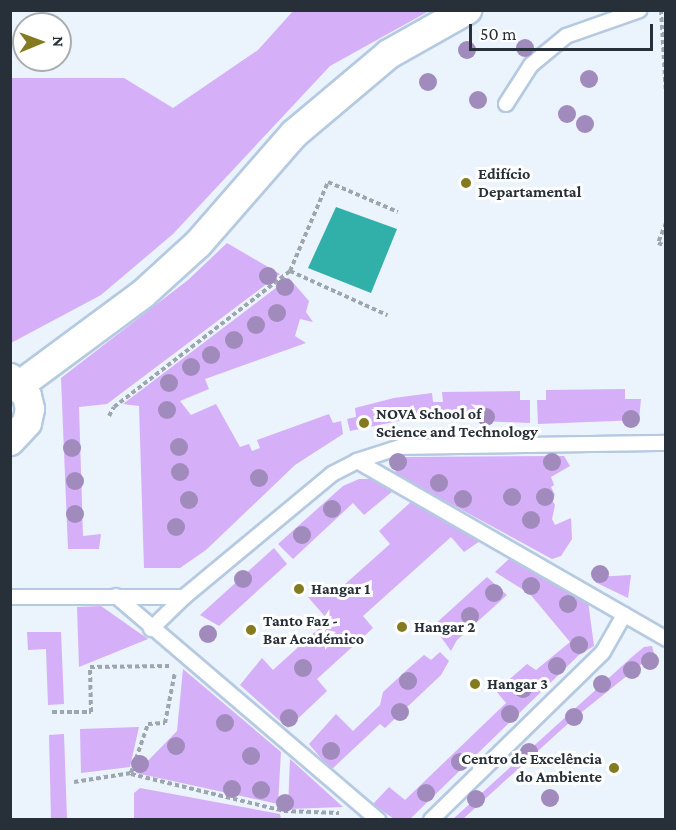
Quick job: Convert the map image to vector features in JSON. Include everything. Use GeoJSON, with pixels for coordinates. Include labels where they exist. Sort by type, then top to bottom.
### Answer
{"type":"FeatureCollection","features":[{"type":"Feature","properties":{"kind":"street"},"geometry":{"type":"LineString","coordinates":[[10,441],[27,423],[30,409],[15,381],[143,294],[198,244],[294,134],[389,54],[467,10]]}},
{"type":"Feature","properties":{"kind":"lane"},"geometry":{"type":"LineString","coordinates":[[506,104],[531,65],[566,36],[640,10]]}},
{"type":"Feature","properties":{"kind":"lane"},"geometry":{"type":"LineString","coordinates":[[151,629],[184,597],[332,474],[357,461],[400,447],[666,442]]}},
{"type":"Feature","properties":{"kind":"lane"},"geometry":{"type":"LineString","coordinates":[[357,461],[666,639]]}},
{"type":"Feature","properties":{"kind":"lane"},"geometry":{"type":"LineString","coordinates":[[116,596],[151,629],[378,819]]}},
{"type":"Feature","properties":{"kind":"lane"},"geometry":{"type":"LineString","coordinates":[[10,597],[184,597]]}},
{"type":"Feature","properties":{"kind":"lane"},"geometry":{"type":"LineString","coordinates":[[431,819],[603,652],[624,615]]}},
{"type":"Feature","properties":{"kind":"path"},"geometry":{"type":"LineString","coordinates":[[662,10],[666,95]]}},
{"type":"Feature","properties":{"kind":"path"},"geometry":{"type":"LineString","coordinates":[[109,416],[114,407],[290,271],[328,183],[398,212]]}},
{"type":"Feature","properties":{"kind":"path"},"geometry":{"type":"LineString","coordinates":[[666,223],[658,243],[666,246]]}},
{"type":"Feature","properties":{"kind":"path"},"geometry":{"type":"LineString","coordinates":[[290,271],[387,315]]}},
{"type":"Feature","properties":{"kind":"path"},"geometry":{"type":"LineString","coordinates":[[52,712],[91,712],[90,668],[176,666],[165,723],[148,724],[131,773]]}},
{"type":"Feature","properties":{"kind":"path"},"geometry":{"type":"LineString","coordinates":[[74,782],[131,773],[284,811],[344,813]]}},
{"type":"Feature","properties":{"kind":"shaded area"},"geometry":{"type":"Polygon","coordinates":[[[294,10],[429,11],[330,66],[173,234],[101,295],[11,343],[11,78],[124,78],[173,108],[258,50],[294,10]]]}},
{"type":"Feature","properties":{"kind":"shaded area"},"geometry":{"type":"Polygon","coordinates":[[[336,207],[397,229],[371,293],[308,268],[336,207]]]}},
{"type":"Feature","properties":{"kind":"shaded area"},"geometry":{"type":"Polygon","coordinates":[[[227,243],[280,274],[107,404],[79,407],[83,536],[101,534],[99,549],[68,549],[61,378],[188,280],[227,243]]]}},
{"type":"Feature","properties":{"kind":"shaded area"},"geometry":{"type":"Polygon","coordinates":[[[289,278],[309,301],[306,312],[313,322],[300,319],[295,336],[306,343],[205,379],[209,389],[180,401],[191,415],[216,404],[240,447],[249,444],[252,451],[260,448],[257,440],[329,414],[333,423],[341,421],[343,434],[295,465],[206,550],[180,568],[144,568],[139,406],[123,404],[289,278]]]}},
{"type":"Feature","properties":{"kind":"shaded area"},"geometry":{"type":"Polygon","coordinates":[[[625,389],[625,399],[641,399],[639,420],[538,424],[537,400],[546,400],[546,390],[625,389]]]}},
{"type":"Feature","properties":{"kind":"shaded area"},"geometry":{"type":"Polygon","coordinates":[[[520,391],[520,400],[530,400],[530,423],[413,418],[350,431],[347,419],[356,417],[355,408],[394,398],[432,393],[433,402],[443,402],[442,392],[520,391]]]}},
{"type":"Feature","properties":{"kind":"shaded area"},"geometry":{"type":"Polygon","coordinates":[[[564,456],[570,466],[551,477],[554,485],[551,487],[555,495],[551,498],[555,505],[552,519],[555,525],[571,518],[572,539],[561,556],[552,559],[396,474],[394,464],[406,457],[564,456]]]}},
{"type":"Feature","properties":{"kind":"shaded area"},"geometry":{"type":"Polygon","coordinates":[[[359,479],[374,479],[393,491],[364,515],[353,503],[293,559],[278,544],[343,486],[359,479]]]}},
{"type":"Feature","properties":{"kind":"shaded area"},"geometry":{"type":"Polygon","coordinates":[[[412,501],[480,541],[464,552],[451,537],[363,616],[373,628],[317,679],[327,691],[288,728],[240,685],[262,658],[273,670],[328,620],[308,597],[323,583],[334,594],[390,544],[379,531],[412,501]]]}},
{"type":"Feature","properties":{"kind":"shaded area"},"geometry":{"type":"Polygon","coordinates":[[[274,548],[287,564],[219,626],[200,615],[274,548]]]}},
{"type":"Feature","properties":{"kind":"shaded area"},"geometry":{"type":"Polygon","coordinates":[[[510,558],[588,601],[594,646],[579,655],[410,819],[394,819],[373,804],[389,787],[405,800],[506,703],[496,691],[527,664],[536,670],[570,642],[530,594],[495,572],[510,558]]]}},
{"type":"Feature","properties":{"kind":"shaded area"},"geometry":{"type":"Polygon","coordinates":[[[631,575],[628,598],[595,582],[595,577],[631,575]]]}},
{"type":"Feature","properties":{"kind":"shaded area"},"geometry":{"type":"Polygon","coordinates":[[[487,577],[507,595],[457,640],[451,651],[433,626],[487,577]]]}},
{"type":"Feature","properties":{"kind":"shaded area"},"geometry":{"type":"Polygon","coordinates":[[[101,606],[148,639],[79,667],[77,607],[101,606]]]}},
{"type":"Feature","properties":{"kind":"shaded area"},"geometry":{"type":"Polygon","coordinates":[[[27,632],[61,632],[64,704],[48,705],[46,649],[28,650],[27,632]]]}},
{"type":"Feature","properties":{"kind":"shaded area"},"geometry":{"type":"Polygon","coordinates":[[[652,646],[654,654],[572,720],[463,819],[453,819],[632,657],[644,647],[652,646]]]}},
{"type":"Feature","properties":{"kind":"shaded area"},"geometry":{"type":"Polygon","coordinates":[[[440,652],[449,661],[441,675],[385,728],[380,724],[331,770],[309,744],[336,714],[353,731],[380,705],[383,692],[409,668],[424,655],[431,660],[440,652]]]}},
{"type":"Feature","properties":{"kind":"shaded area"},"geometry":{"type":"Polygon","coordinates":[[[183,669],[281,752],[278,804],[136,773],[177,731],[183,669]]]}},
{"type":"Feature","properties":{"kind":"shaded area"},"geometry":{"type":"Polygon","coordinates":[[[139,727],[130,767],[81,773],[80,729],[139,727]]]}},
{"type":"Feature","properties":{"kind":"shaded area"},"geometry":{"type":"Polygon","coordinates":[[[64,734],[67,819],[51,819],[49,735],[64,734]]]}},
{"type":"Feature","properties":{"kind":"shaded area"},"geometry":{"type":"Polygon","coordinates":[[[290,759],[343,807],[288,809],[290,759]]]}},
{"type":"Feature","properties":{"kind":"shaded area"},"geometry":{"type":"Polygon","coordinates":[[[140,788],[280,814],[281,819],[134,819],[134,793],[140,788]]]}},
{"type":"Feature","properties":{"kind":"place","name":"Edifício Departamental"},"geometry":{"type":"Point","coordinates":[466,183]}},
{"type":"Feature","properties":{"kind":"place","name":"NOVA School of Science and Technology"},"geometry":{"type":"Point","coordinates":[364,423]}},
{"type":"Feature","properties":{"kind":"place","name":"Hangar 1"},"geometry":{"type":"Point","coordinates":[299,589]}},
{"type":"Feature","properties":{"kind":"place","name":"Hangar 2"},"geometry":{"type":"Point","coordinates":[402,627]}},
{"type":"Feature","properties":{"kind":"place","name":"Tanto Faz - Bar Académico"},"geometry":{"type":"Point","coordinates":[251,630]}},
{"type":"Feature","properties":{"kind":"place","name":"Hangar 3"},"geometry":{"type":"Point","coordinates":[475,684]}},
{"type":"Feature","properties":{"kind":"place","name":"Centro de Excelência do Ambiente"},"geometry":{"type":"Point","coordinates":[614,768]}}]}
